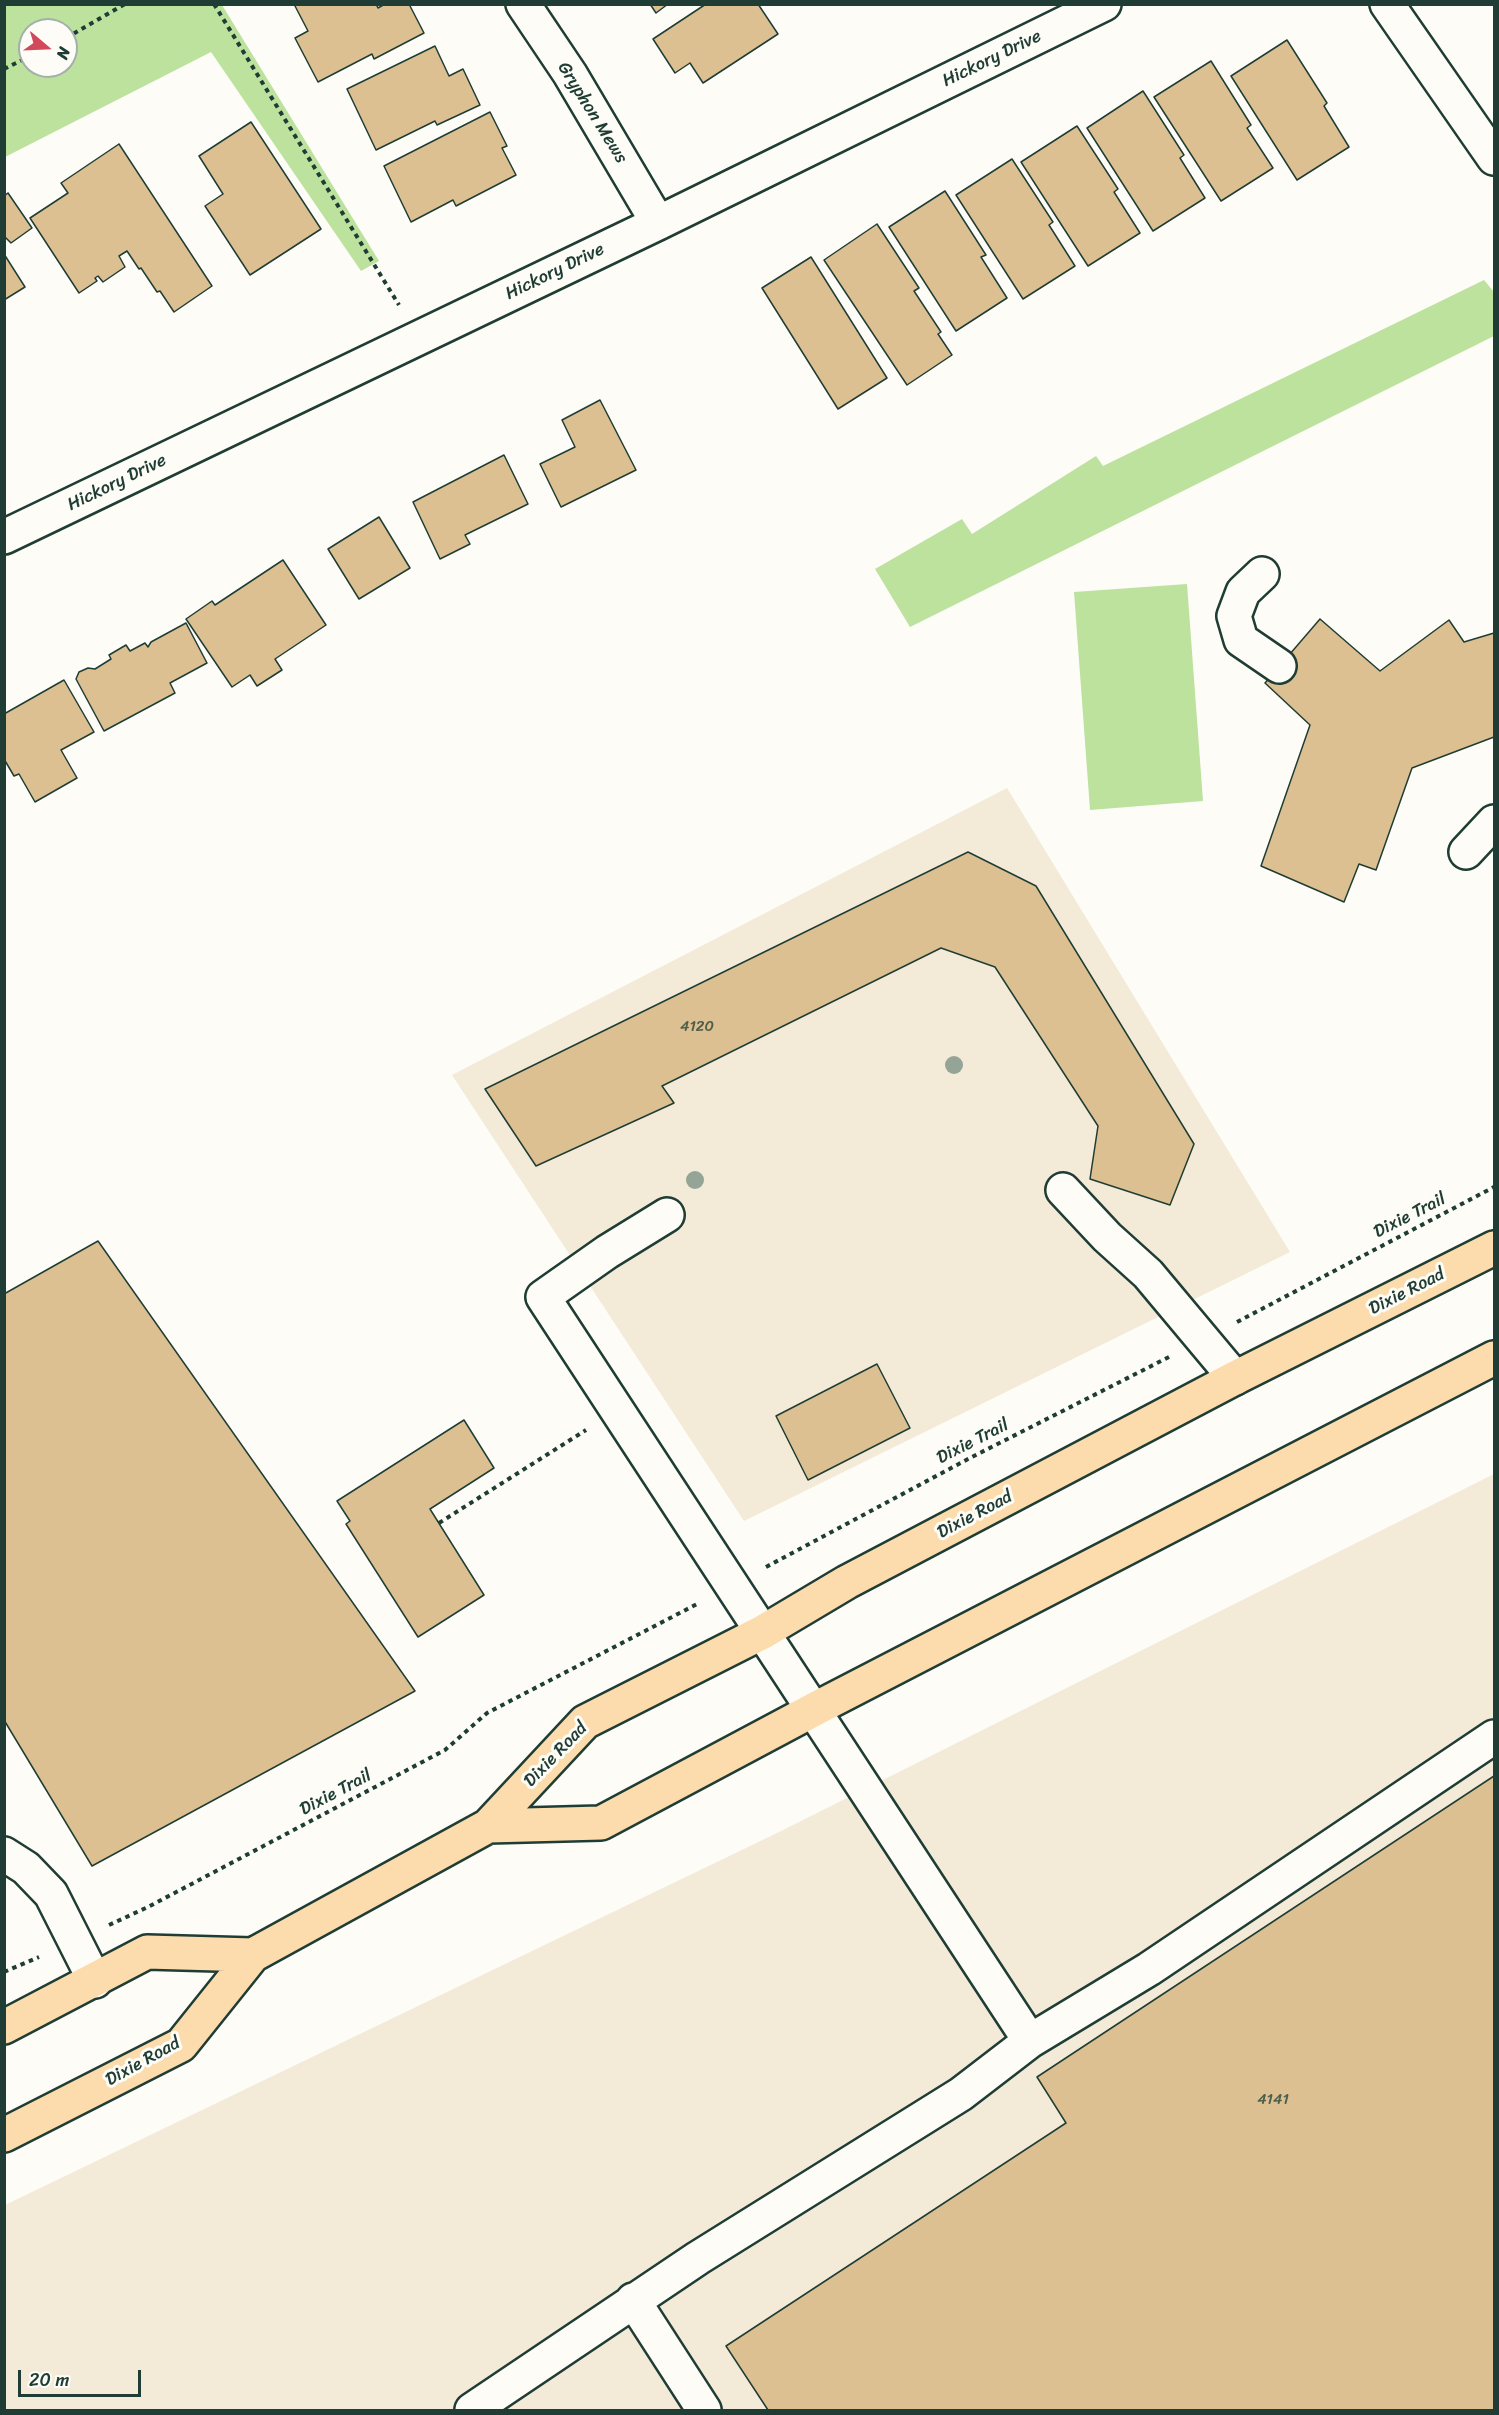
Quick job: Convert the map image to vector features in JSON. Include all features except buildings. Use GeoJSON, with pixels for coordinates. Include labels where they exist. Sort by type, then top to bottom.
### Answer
{"type":"FeatureCollection","features":[{"type":"Feature","properties":{"kind":"main road","name":"Dixie Road"},"geometry":{"type":"LineString","coordinates":[[4,2134],[180,2045],[253,1955],[488,1826],[585,1722],[763,1632],[847,1582],[1235,1378],[1494,1248]]}},
{"type":"Feature","properties":{"kind":"main road","name":"Dixie Road"},"geometry":{"type":"LineString","coordinates":[[488,1826],[601,1823],[815,1709],[1494,1358]]}},
{"type":"Feature","properties":{"kind":"main road"},"geometry":{"type":"LineString","coordinates":[[4,2027],[147,1952],[253,1955]]}},
{"type":"Feature","properties":{"kind":"street","name":"Gryphon Mews"},"geometry":{"type":"LineString","coordinates":[[522,4],[570,74],[658,224]]}},
{"type":"Feature","properties":{"kind":"street","name":"Hickory Drive"},"geometry":{"type":"LineString","coordinates":[[4,537],[658,224],[1104,4]]}},
{"type":"Feature","properties":{"kind":"street"},"geometry":{"type":"LineString","coordinates":[[1386,4],[1494,158]]}},
{"type":"Feature","properties":{"kind":"street"},"geometry":{"type":"LineString","coordinates":[[1262,574],[1243,592],[1234,616],[1241,640],[1279,666]]}},
{"type":"Feature","properties":{"kind":"street"},"geometry":{"type":"LineString","coordinates":[[1466,852],[1494,822]]}},
{"type":"Feature","properties":{"kind":"street"},"geometry":{"type":"LineString","coordinates":[[1063,1190],[1107,1237],[1148,1274],[1235,1378]]}},
{"type":"Feature","properties":{"kind":"street"},"geometry":{"type":"LineString","coordinates":[[666,1215],[607,1252],[543,1297],[815,1709],[861,1785],[1030,2041]]}},
{"type":"Feature","properties":{"kind":"street"},"geometry":{"type":"LineString","coordinates":[[472,2410],[550,2360],[595,2325],[633,2300],[961,2094],[1030,2041],[1149,1969],[1494,1737]]}},
{"type":"Feature","properties":{"kind":"street"},"geometry":{"type":"LineString","coordinates":[[4,1854],[26,1868],[51,1894],[95,1981]]}},
{"type":"Feature","properties":{"kind":"street"},"geometry":{"type":"LineString","coordinates":[[633,2300],[704,2410]]}},
{"type":"Feature","properties":{"kind":"path"},"geometry":{"type":"LineString","coordinates":[[78,31],[125,4]]}},
{"type":"Feature","properties":{"kind":"path"},"geometry":{"type":"LineString","coordinates":[[214,4],[252,70],[395,297],[417,338]]}},
{"type":"Feature","properties":{"kind":"path"},"geometry":{"type":"LineString","coordinates":[[4,69],[18,62]]}},
{"type":"Feature","properties":{"kind":"path","name":"Dixie Trail"},"geometry":{"type":"LineString","coordinates":[[1242,1319],[1494,1187]]}},
{"type":"Feature","properties":{"kind":"path","name":"Dixie Trail"},"geometry":{"type":"LineString","coordinates":[[808,1545],[969,1459],[1152,1366]]}},
{"type":"Feature","properties":{"kind":"path"},"geometry":{"type":"LineString","coordinates":[[439,1523],[617,1411]]}},
{"type":"Feature","properties":{"kind":"path","name":"Dixie Trail"},"geometry":{"type":"LineString","coordinates":[[4,1972],[148,1906],[445,1750],[487,1713],[668,1619]]}},
{"type":"Feature","properties":{"kind":"shaded area"},"geometry":{"type":"Polygon","coordinates":[[[1007,788],[1290,1252],[744,1521],[452,1075],[1007,788]]]}},
{"type":"Feature","properties":{"kind":"shaded area"},"geometry":{"type":"Polygon","coordinates":[[[1494,1474],[1494,2410],[5,2410],[5,2205],[775,1834],[1494,1474]]]}},
{"type":"Feature","properties":{"kind":"green space"},"geometry":{"type":"Polygon","coordinates":[[[5,4],[222,5],[379,261],[361,271],[211,52],[5,157],[5,4]]]}},
{"type":"Feature","properties":{"kind":"green space"},"geometry":{"type":"Polygon","coordinates":[[[1484,280],[1494,292],[1494,336],[910,627],[875,569],[962,519],[972,534],[1096,456],[1103,466],[1484,280]]]}},
{"type":"Feature","properties":{"kind":"green space"},"geometry":{"type":"Polygon","coordinates":[[[1187,584],[1203,801],[1090,810],[1074,592],[1187,584]]]}}]}
